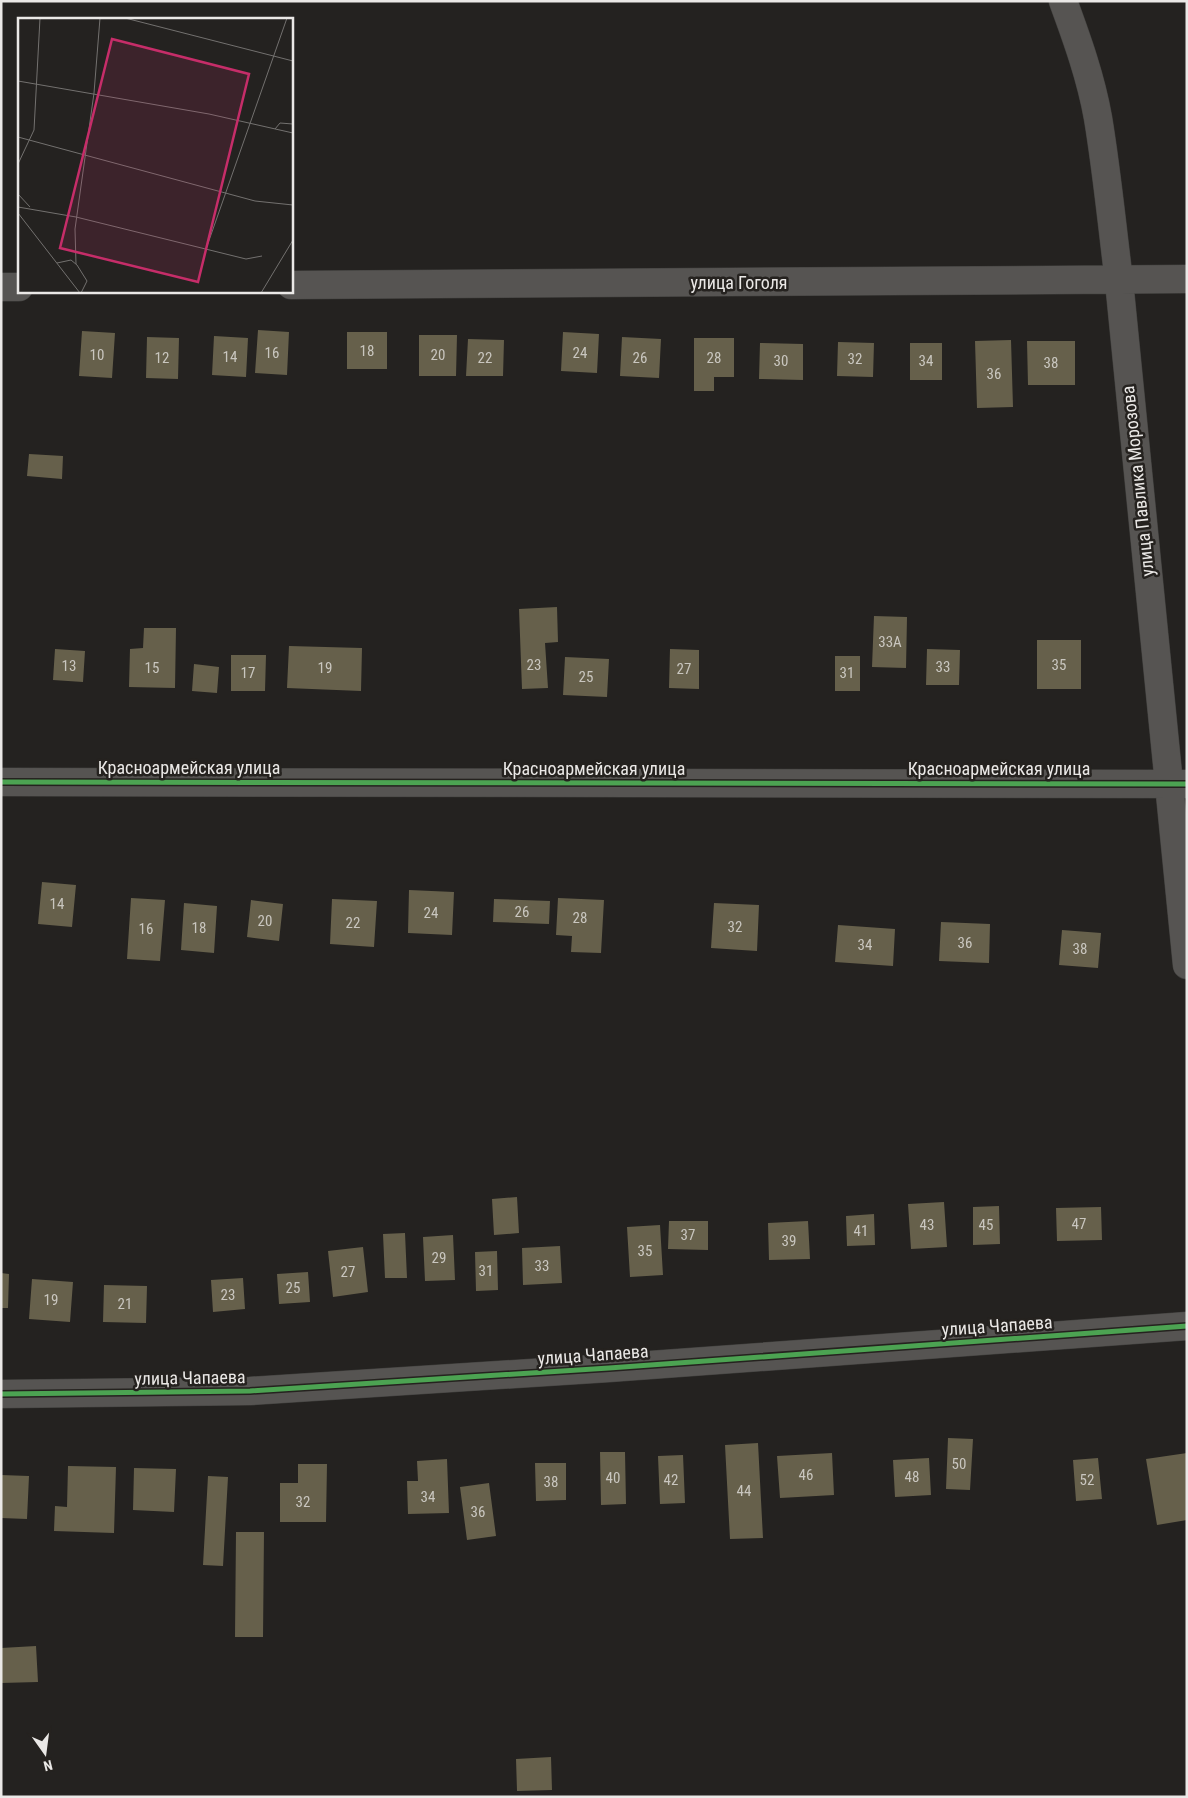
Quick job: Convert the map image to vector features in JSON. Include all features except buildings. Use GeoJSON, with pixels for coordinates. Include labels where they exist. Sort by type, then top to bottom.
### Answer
{"type":"FeatureCollection","features":[{"type":"Feature","properties":{"kind":"street","name":"улица Павлика Морозова"},"geometry":{"type":"LineString","coordinates":[[1063,1],[1079,46],[1098,116],[1177,784],[1187,965]]}},
{"type":"Feature","properties":{"kind":"street","name":"улица Гоголя"},"geometry":{"type":"LineString","coordinates":[[292,285],[1119,281],[1187,279]]}},
{"type":"Feature","properties":{"kind":"street"},"geometry":{"type":"LineString","coordinates":[[1,287],[18,287]]}},
{"type":"Feature","properties":{"kind":"street","name":"Красноармейская улица"},"geometry":{"type":"LineString","coordinates":[[1,782],[1177,784]]}},
{"type":"Feature","properties":{"kind":"street","name":"улица Чапаева"},"geometry":{"type":"LineString","coordinates":[[1,1394],[250,1391],[609,1368],[1187,1326]]}},
{"type":"Feature","properties":{"kind":"cycle path"},"geometry":{"type":"LineString","coordinates":[[1,782],[1187,784]]}},
{"type":"Feature","properties":{"kind":"cycle path"},"geometry":{"type":"LineString","coordinates":[[1,1394],[250,1391],[609,1368],[1187,1326]]}}]}
